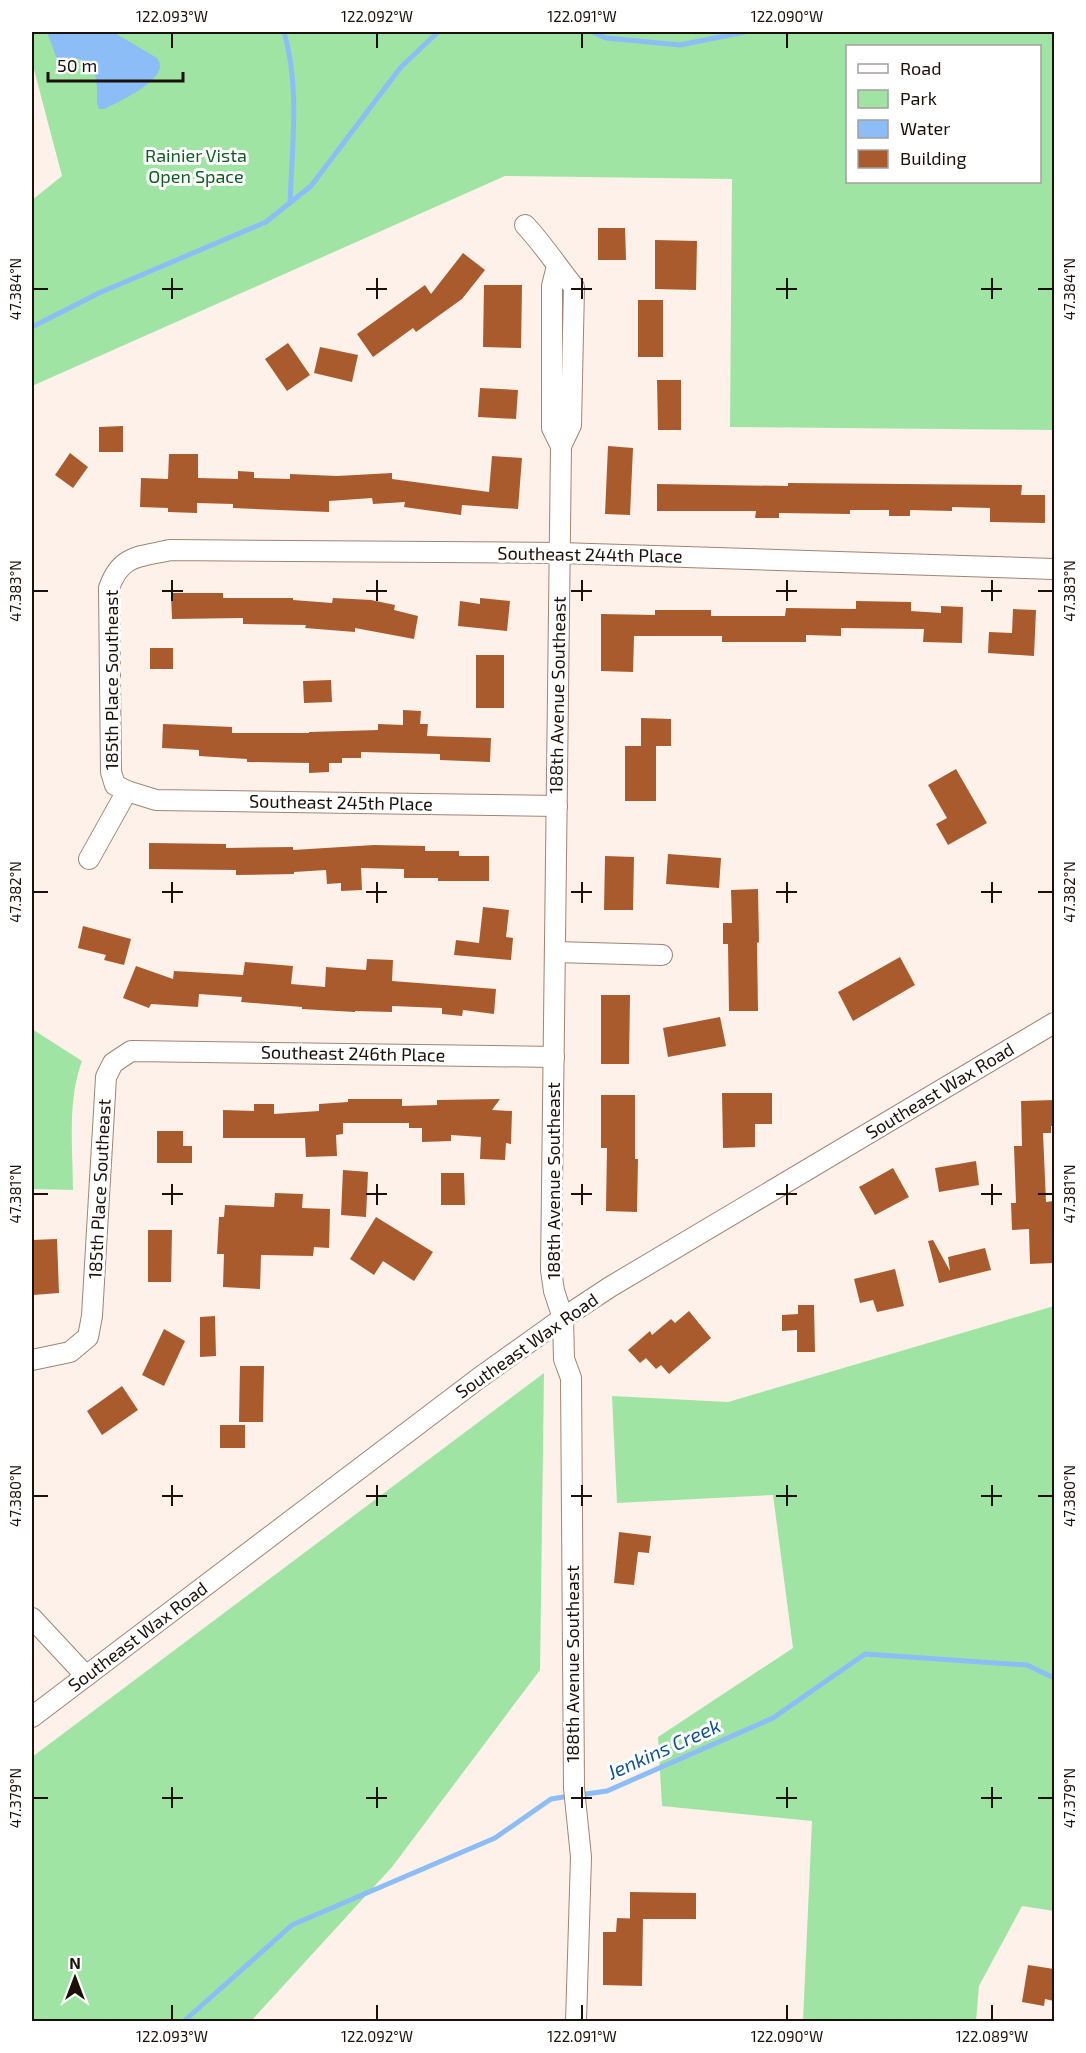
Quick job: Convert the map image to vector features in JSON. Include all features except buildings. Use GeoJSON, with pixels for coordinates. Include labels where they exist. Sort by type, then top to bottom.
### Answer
{"type":"FeatureCollection","features":[{"type":"Feature","properties":{"kind":"street","name":"188th Avenue Southeast"},"geometry":{"type":"LineString","coordinates":[[525,225],[543,244],[556,266],[552,286],[552,428],[561,446],[551,1270],[554,1291],[563,1318],[564,1359],[571,1378],[575,1795],[581,1857],[576,2022]]}},
{"type":"Feature","properties":{"kind":"street","name":"Southeast 244th Place"},"geometry":{"type":"LineString","coordinates":[[126,560],[170,549],[560,553],[1054,569]]}},
{"type":"Feature","properties":{"kind":"street","name":"185th Place Southeast"},"geometry":{"type":"LineString","coordinates":[[88,859],[127,791],[116,785],[111,772],[110,588],[114,576],[126,560]]}},
{"type":"Feature","properties":{"kind":"street","name":"Southeast 245th Place"},"geometry":{"type":"LineString","coordinates":[[127,791],[156,800],[557,806]]}},
{"type":"Feature","properties":{"kind":"street"},"geometry":{"type":"LineString","coordinates":[[555,952],[662,955]]}},
{"type":"Feature","properties":{"kind":"street","name":"Southeast Wax Road"},"geometry":{"type":"LineString","coordinates":[[32,1717],[479,1378],[563,1318],[620,1281],[1054,1023]]}},
{"type":"Feature","properties":{"kind":"street","name":"185th Place Southeast"},"geometry":{"type":"LineString","coordinates":[[32,1360],[70,1352],[88,1337],[92,1316],[106,1077],[113,1063],[131,1050],[153,1050]]}},
{"type":"Feature","properties":{"kind":"street","name":"Southeast 246th Place"},"geometry":{"type":"LineString","coordinates":[[153,1050],[554,1058]]}},
{"type":"Feature","properties":{"kind":"street"},"geometry":{"type":"LineString","coordinates":[[32,1618],[86,1676]]}},
{"type":"Feature","properties":{"kind":"green space","name":"Rainier Vista Open Space"},"geometry":{"type":"Polygon","coordinates":[[[32,32],[1054,32],[1054,430],[730,427],[732,179],[505,176],[32,386],[32,200],[62,176],[32,62],[32,32]]]}},
{"type":"Feature","properties":{"kind":"green space"},"geometry":{"type":"Polygon","coordinates":[[[32,1029],[82,1061],[74,1092],[73,1190],[32,1189],[32,1029]]]}},
{"type":"Feature","properties":{"kind":"green space"},"geometry":{"type":"Polygon","coordinates":[[[1054,1306],[1054,1911],[1022,1906],[979,1986],[976,2021],[803,2021],[812,1821],[662,1806],[658,1737],[793,1648],[773,1495],[617,1503],[612,1396],[728,1402],[1054,1306]]]}},
{"type":"Feature","properties":{"kind":"green space"},"geometry":{"type":"Polygon","coordinates":[[[544,1373],[540,1670],[392,1867],[251,2021],[32,2021],[32,1757],[544,1373]]]}},
{"type":"Feature","properties":{"kind":"water"},"geometry":{"type":"Polygon","coordinates":[[[47,32],[113,32],[157,58],[160,66],[158,73],[132,95],[105,109],[99,109],[96,79],[91,67],[79,59],[70,57],[68,62],[60,68],[47,32]]]}},
{"type":"Feature","properties":{"kind":"waterway"},"geometry":{"type":"LineString","coordinates":[[284,32],[289,53],[293,95],[290,203]]}},
{"type":"Feature","properties":{"kind":"waterway"},"geometry":{"type":"LineString","coordinates":[[32,327],[99,293],[266,222],[311,186],[401,67],[438,32]]}},
{"type":"Feature","properties":{"kind":"waterway"},"geometry":{"type":"LineString","coordinates":[[592,32],[606,38],[680,45],[745,32]]}},
{"type":"Feature","properties":{"kind":"waterway","name":"Jenkins Creek"},"geometry":{"type":"LineString","coordinates":[[579,1795],[607,1791],[773,1718],[865,1654],[1027,1665],[1054,1678]]}},
{"type":"Feature","properties":{"kind":"waterway","name":"Jenkins Creek"},"geometry":{"type":"LineString","coordinates":[[183,2022],[292,1925],[495,1838],[551,1799],[570,1796]]}}]}
